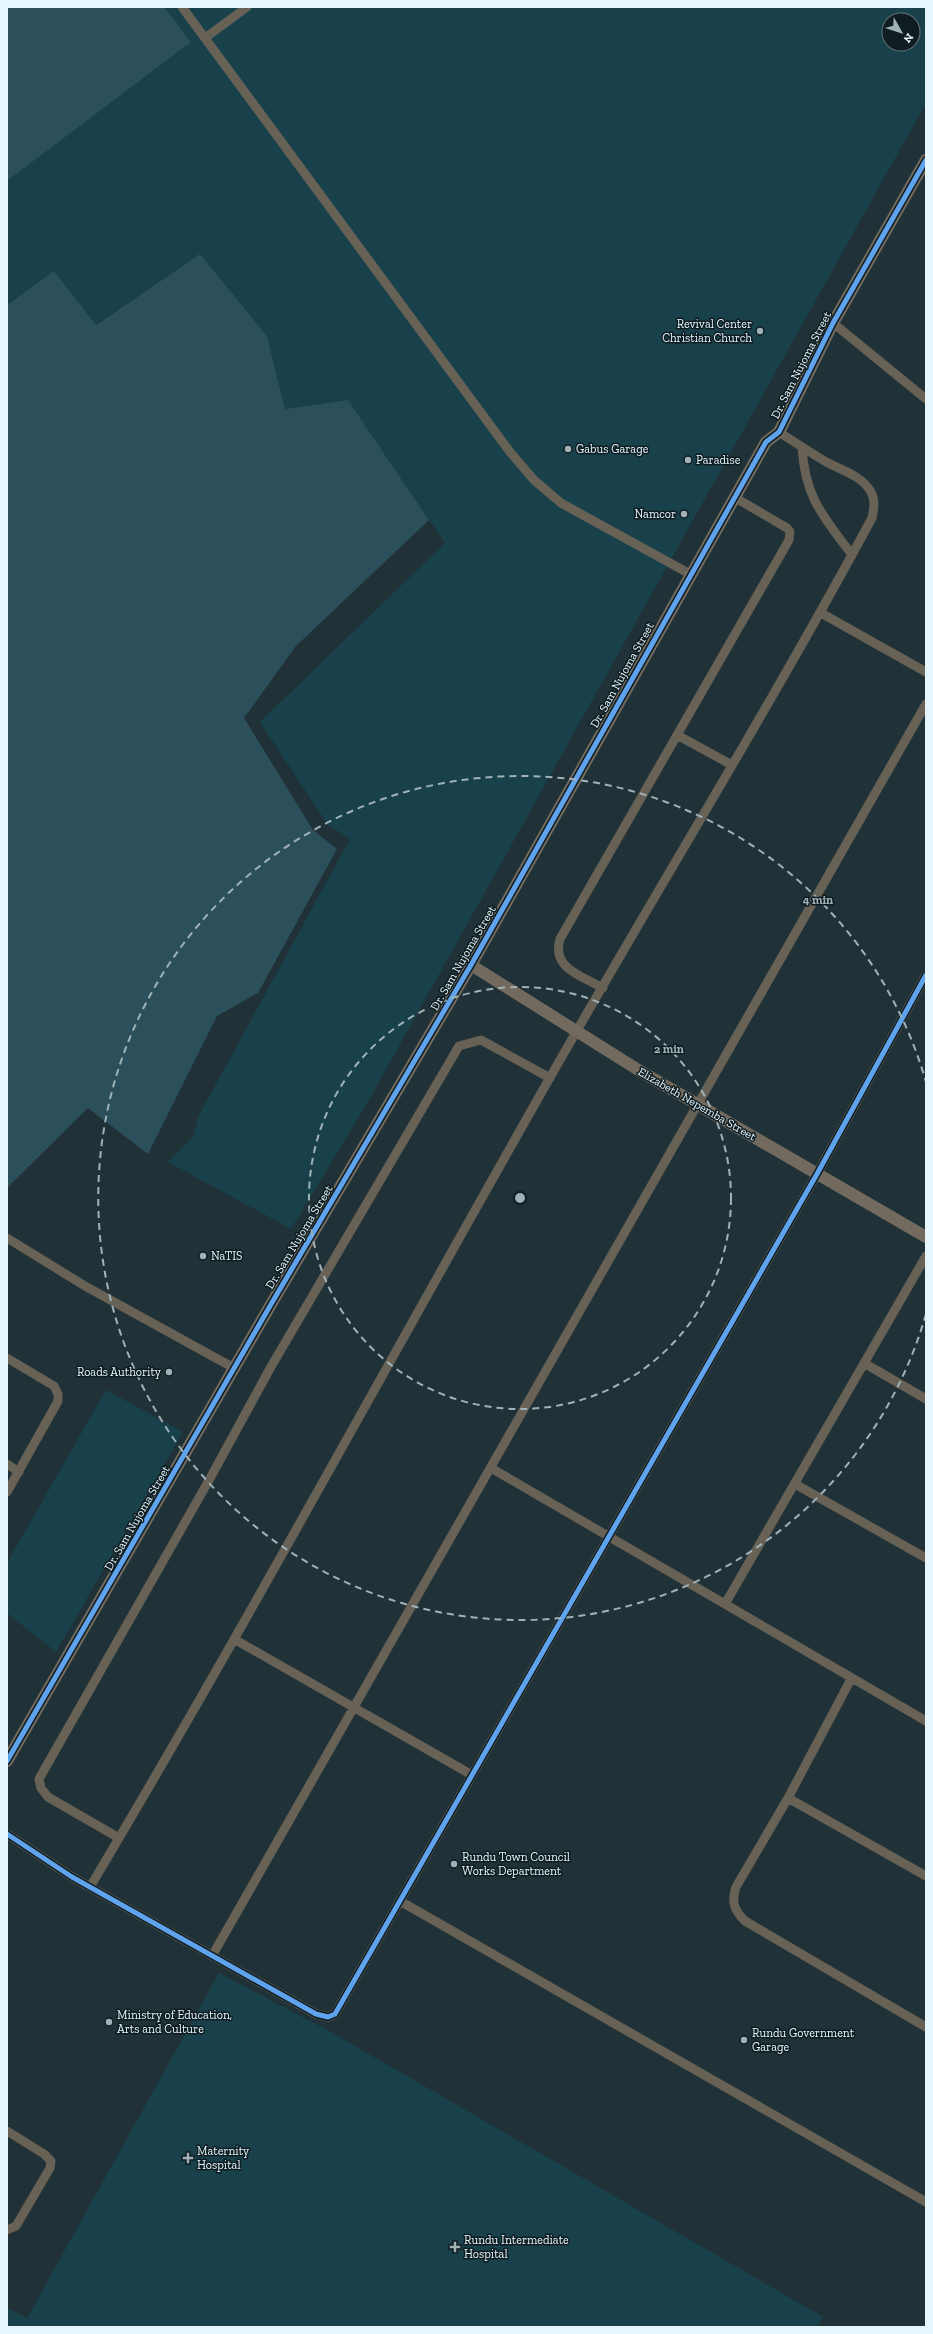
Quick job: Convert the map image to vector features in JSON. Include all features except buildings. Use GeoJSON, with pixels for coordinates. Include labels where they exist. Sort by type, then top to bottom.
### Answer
{"type":"FeatureCollection","features":[{"type":"Feature","properties":{"kind":"street"},"geometry":{"type":"LineString","coordinates":[[182,7],[510,452],[534,480],[561,503],[690,574]]}},
{"type":"Feature","properties":{"kind":"street"},"geometry":{"type":"LineString","coordinates":[[205,38],[247,7]]}},
{"type":"Feature","properties":{"kind":"street","name":"Dr. Sam Nujoma Street"},"geometry":{"type":"LineString","coordinates":[[7,1761],[234,1368],[471,965],[734,497],[766,442],[778,432],[832,324],[926,160]]}},
{"type":"Feature","properties":{"kind":"street"},"geometry":{"type":"LineString","coordinates":[[832,324],[926,399]]}},
{"type":"Feature","properties":{"kind":"street"},"geometry":{"type":"LineString","coordinates":[[90,1887],[234,1639],[550,1078],[821,613],[872,518],[874,507],[873,496],[869,488],[860,480],[778,432]]}},
{"type":"Feature","properties":{"kind":"street"},"geometry":{"type":"LineString","coordinates":[[802,447],[803,464],[815,503],[821,515],[852,555]]}},
{"type":"Feature","properties":{"kind":"street"},"geometry":{"type":"LineString","coordinates":[[603,988],[567,967],[561,961],[557,949],[560,939],[789,540],[790,532],[787,528],[734,497]]}},
{"type":"Feature","properties":{"kind":"street"},"geometry":{"type":"LineString","coordinates":[[821,613],[926,672]]}},
{"type":"Feature","properties":{"kind":"street"},"geometry":{"type":"LineString","coordinates":[[212,1956],[698,1105],[798,926],[926,704]]}},
{"type":"Feature","properties":{"kind":"street"},"geometry":{"type":"LineString","coordinates":[[677,735],[732,765]]}},
{"type":"Feature","properties":{"kind":"street","name":"Elizabeth Nepemba Street"},"geometry":{"type":"LineString","coordinates":[[471,965],[577,1032],[698,1105],[926,1237]]}},
{"type":"Feature","properties":{"kind":"street"},"geometry":{"type":"LineString","coordinates":[[7,1834],[90,1887],[321,2017],[328,2017],[335,2014],[817,1174],[926,975]]}},
{"type":"Feature","properties":{"kind":"street"},"geometry":{"type":"LineString","coordinates":[[119,1838],[48,1797],[41,1788],[39,1778],[208,1482],[272,1365],[459,1046],[481,1040],[550,1078]]}},
{"type":"Feature","properties":{"kind":"street"},"geometry":{"type":"LineString","coordinates":[[7,1238],[85,1286],[234,1368]]}},
{"type":"Feature","properties":{"kind":"street"},"geometry":{"type":"LineString","coordinates":[[725,1604],[926,1256]]}},
{"type":"Feature","properties":{"kind":"street"},"geometry":{"type":"LineString","coordinates":[[7,1358],[54,1386],[58,1394],[58,1401],[7,1492]]}},
{"type":"Feature","properties":{"kind":"street"},"geometry":{"type":"LineString","coordinates":[[864,1363],[926,1399]]}},
{"type":"Feature","properties":{"kind":"street"},"geometry":{"type":"LineString","coordinates":[[7,1464],[19,1472]]}},
{"type":"Feature","properties":{"kind":"street"},"geometry":{"type":"LineString","coordinates":[[491,1468],[609,1535],[851,1679],[926,1721]]}},
{"type":"Feature","properties":{"kind":"street"},"geometry":{"type":"LineString","coordinates":[[795,1484],[926,1558]]}},
{"type":"Feature","properties":{"kind":"street"},"geometry":{"type":"LineString","coordinates":[[234,1639],[472,1775]]}},
{"type":"Feature","properties":{"kind":"street"},"geometry":{"type":"LineString","coordinates":[[851,1679],[788,1798],[736,1888],[733,1896],[737,1913],[745,1921],[926,2027]]}},
{"type":"Feature","properties":{"kind":"street"},"geometry":{"type":"LineString","coordinates":[[788,1798],[926,1876]]}},
{"type":"Feature","properties":{"kind":"street"},"geometry":{"type":"LineString","coordinates":[[400,1901],[926,2202]]}},
{"type":"Feature","properties":{"kind":"street"},"geometry":{"type":"LineString","coordinates":[[7,2131],[44,2154],[51,2161],[50,2168],[16,2226],[7,2230]]}},
{"type":"Feature","properties":{"kind":"shaded area"},"geometry":{"type":"Polygon","coordinates":[[[7,7],[164,7],[191,42],[7,181],[7,7]]]}},
{"type":"Feature","properties":{"kind":"shaded area"},"geometry":{"type":"Polygon","coordinates":[[[164,7],[926,7],[926,103],[370,1098],[291,1229],[168,1162],[193,1137],[199,1115],[350,839],[328,825],[260,722],[445,543],[348,400],[285,409],[267,336],[200,254],[95,325],[54,271],[7,305],[7,181],[190,42],[164,7]]]}},
{"type":"Feature","properties":{"kind":"shaded area"},"geometry":{"type":"Polygon","coordinates":[[[200,254],[267,336],[285,409],[348,400],[429,520],[296,646],[244,718],[313,830],[337,849],[258,993],[217,1016],[148,1154],[88,1108],[7,1188],[7,305],[54,271],[96,325],[200,254]]]}},
{"type":"Feature","properties":{"kind":"shaded area"},"geometry":{"type":"Polygon","coordinates":[[[106,1390],[183,1432],[56,1652],[7,1613],[7,1563],[106,1390]]]}},
{"type":"Feature","properties":{"kind":"shaded area","name":"Rundu Intermediate Hospital"},"geometry":{"type":"Polygon","coordinates":[[[219,1973],[331,2032],[823,2317],[817,2327],[7,2327],[7,2308],[27,2318],[219,1973]]]}},
{"type":"Feature","properties":{"kind":"cycle path"},"geometry":{"type":"LineString","coordinates":[[7,1761],[270,1306],[471,965],[766,442],[779,432],[833,323],[926,160]]}},
{"type":"Feature","properties":{"kind":"cycle path"},"geometry":{"type":"LineString","coordinates":[[7,1834],[72,1877],[316,2014],[328,2017],[335,2014],[817,1174],[926,975]]}},
{"type":"Feature","properties":{"kind":"place","name":"Revival Center Christian Church"},"geometry":{"type":"Point","coordinates":[760,331]}},
{"type":"Feature","properties":{"kind":"place","name":"Gabus Garage"},"geometry":{"type":"Point","coordinates":[568,449]}},
{"type":"Feature","properties":{"kind":"place","name":"Paradise"},"geometry":{"type":"Point","coordinates":[688,460]}},
{"type":"Feature","properties":{"kind":"place","name":"Namcor"},"geometry":{"type":"Point","coordinates":[684,514]}},
{"type":"Feature","properties":{"kind":"place","name":"NaTIS"},"geometry":{"type":"Point","coordinates":[203,1256]}},
{"type":"Feature","properties":{"kind":"place","name":"Roads Authority"},"geometry":{"type":"Point","coordinates":[169,1372]}},
{"type":"Feature","properties":{"kind":"place","name":"Rundu Town Council Works Department"},"geometry":{"type":"Point","coordinates":[454,1864]}},
{"type":"Feature","properties":{"kind":"place","name":"Ministry of Education, Arts and Culture"},"geometry":{"type":"Point","coordinates":[109,2022]}},
{"type":"Feature","properties":{"kind":"place","name":"Rundu Government Garage"},"geometry":{"type":"Point","coordinates":[744,2040]}},
{"type":"Feature","properties":{"kind":"place","name":"Maternity Hospital"},"geometry":{"type":"Point","coordinates":[188,2158]}},
{"type":"Feature","properties":{"kind":"place","name":"Rundu Intermediate Hospital"},"geometry":{"type":"Point","coordinates":[455,2247]}}]}
